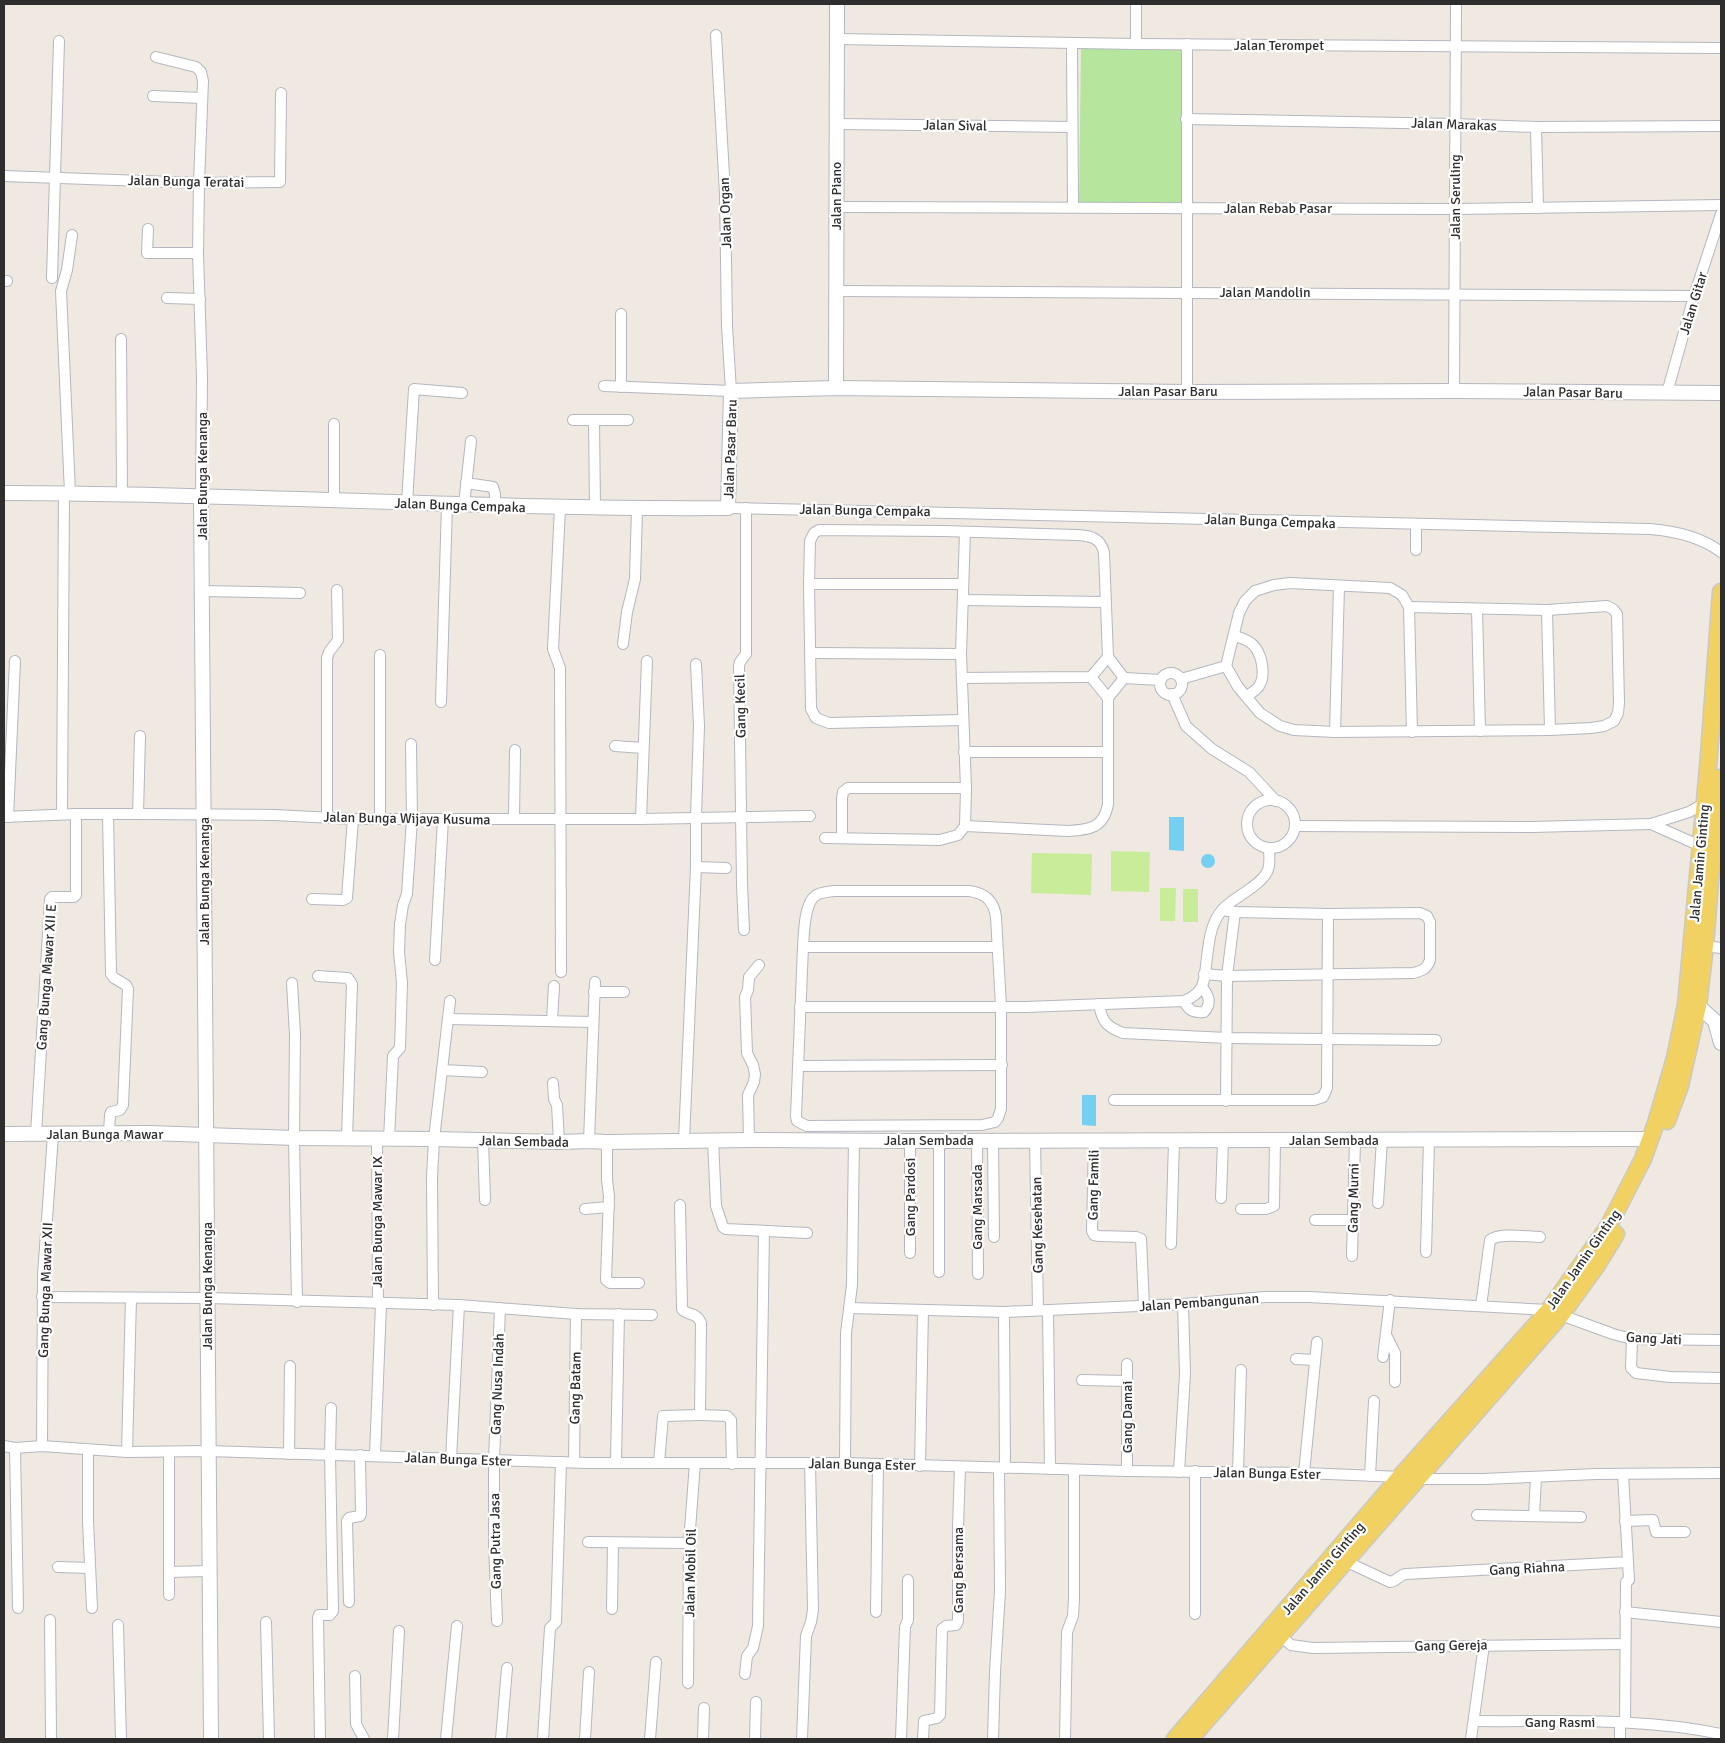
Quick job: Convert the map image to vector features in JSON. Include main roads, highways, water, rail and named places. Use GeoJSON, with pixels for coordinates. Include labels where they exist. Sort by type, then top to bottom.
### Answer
{"type":"FeatureCollection","features":[{"type":"Feature","properties":{"kind":"main road","name":"Jalan Jamin Ginting"},"geometry":{"type":"LineString","coordinates":[[1190,1739],[1419,1479],[1555,1312],[1608,1228],[1626,1195],[1651,1139],[1675,1058],[1686,1005],[1707,848],[1721,592]]}},
{"type":"Feature","properties":{"kind":"main road","name":"Jalan Jamin Ginting"},"geometry":{"type":"LineString","coordinates":[[1175,1739],[1400,1477],[1597,1265],[1619,1229],[1651,1165],[1680,1086],[1713,947],[1707,848],[1718,821],[1710,803],[1721,736]]}},
{"type":"Feature","properties":{"kind":"water"},"geometry":{"type":"Polygon","coordinates":[[[1169,817],[1184,817],[1184,851],[1169,850],[1169,817]]]}},
{"type":"Feature","properties":{"kind":"water"},"geometry":{"type":"Polygon","coordinates":[[[1208,854],[1213,856],[1215,861],[1213,866],[1208,868],[1203,866],[1201,861],[1203,856],[1208,854]]]}},
{"type":"Feature","properties":{"kind":"water"},"geometry":{"type":"Polygon","coordinates":[[[1082,1095],[1096,1095],[1096,1126],[1082,1125],[1082,1095]]]}}]}
